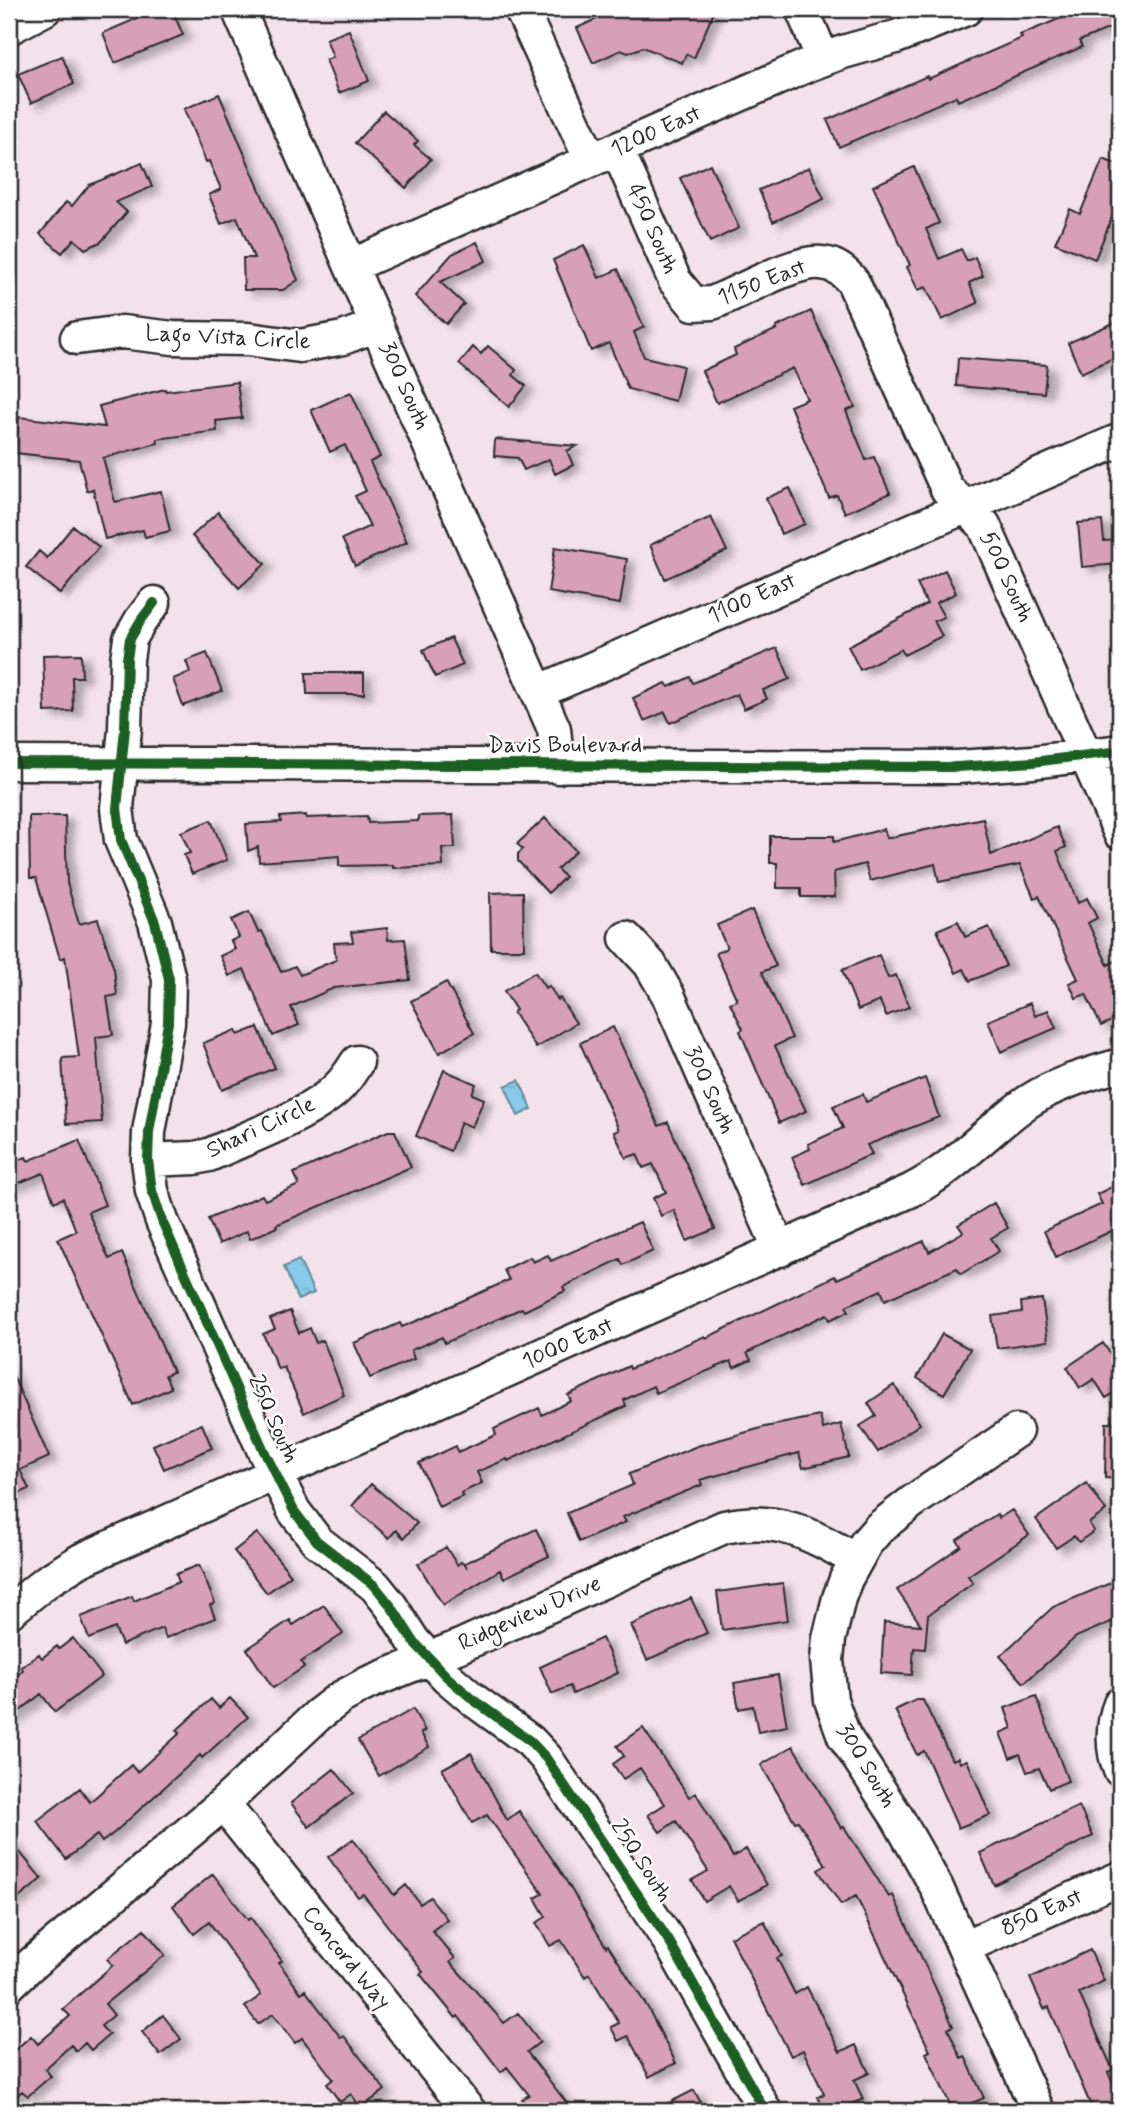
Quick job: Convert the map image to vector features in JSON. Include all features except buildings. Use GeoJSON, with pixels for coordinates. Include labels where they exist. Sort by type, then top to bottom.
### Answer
{"type":"FeatureCollection","features":[{"type":"Feature","properties":{"kind":"street"},"geometry":{"type":"LineString","coordinates":[[9,27],[45,9]]}},
{"type":"Feature","properties":{"kind":"street","name":"300 South"},"geometry":{"type":"LineString","coordinates":[[238,9],[554,729],[558,766]]}},
{"type":"Feature","properties":{"kind":"street","name":"450 South"},"geometry":{"type":"LineString","coordinates":[[521,9],[675,281],[694,304]]}},
{"type":"Feature","properties":{"kind":"street"},"geometry":{"type":"LineString","coordinates":[[802,9],[823,59]]}},
{"type":"Feature","properties":{"kind":"street","name":"1200 East"},"geometry":{"type":"LineString","coordinates":[[351,266],[823,59],[897,37],[966,9]]}},
{"type":"Feature","properties":{"kind":"street","name":"1150 East"},"geometry":{"type":"LineString","coordinates":[[694,304],[712,303],[800,265],[831,265]]}},
{"type":"Feature","properties":{"kind":"street","name":"500 South"},"geometry":{"type":"LineString","coordinates":[[831,265],[847,275],[859,290],[947,489],[984,525],[1120,833]]}},
{"type":"Feature","properties":{"kind":"street","name":"Lago Vista Circle"},"geometry":{"type":"LineString","coordinates":[[77,338],[122,332],[173,338],[248,339],[300,346],[343,338],[377,325]]}},
{"type":"Feature","properties":{"kind":"street","name":"1100 East"},"geometry":{"type":"LineString","coordinates":[[538,692],[1120,440]]}},
{"type":"Feature","properties":{"kind":"street","name":"250 South"},"geometry":{"type":"LineString","coordinates":[[154,603],[130,639],[117,808],[121,840],[160,936],[170,993],[149,1132],[148,1160],[152,1191],[162,1221],[274,1473],[294,1511],[311,1534],[375,1586],[414,1642],[460,1690],[530,1741],[547,1758],[669,1941],[765,2111]]}},
{"type":"Feature","properties":{"kind":"street","name":"Davis Boulevard"},"geometry":{"type":"LineString","coordinates":[[9,764],[957,767],[1120,751]]}},
{"type":"Feature","properties":{"kind":"street","name":"300 South"},"geometry":{"type":"LineString","coordinates":[[626,937],[650,964],[667,995],[780,1250]]}},
{"type":"Feature","properties":{"kind":"street","name":"Shari Circle"},"geometry":{"type":"LineString","coordinates":[[148,1160],[209,1155],[311,1108],[345,1081],[357,1062]]}},
{"type":"Feature","properties":{"kind":"street","name":"1000 East"},"geometry":{"type":"LineString","coordinates":[[9,1612],[47,1581],[81,1560],[928,1182],[959,1160],[1018,1110],[1045,1092],[1076,1078],[1120,1065]]}},
{"type":"Feature","properties":{"kind":"street","name":"300 South"},"geometry":{"type":"LineString","coordinates":[[1016,1431],[896,1513],[866,1543],[839,1598],[827,1660],[831,1700],[844,1737],[921,1857],[1038,2111]]}},
{"type":"Feature","properties":{"kind":"street","name":"Ridgeview Drive"},"geometry":{"type":"LineString","coordinates":[[9,1985],[223,1804],[328,1706],[368,1684],[724,1527],[752,1523],[785,1526],[817,1538],[856,1560]]}},
{"type":"Feature","properties":{"kind":"street"},"geometry":{"type":"LineString","coordinates":[[1120,1704],[1114,1719],[1114,1741],[1120,1770]]}},
{"type":"Feature","properties":{"kind":"street","name":"Concord Way"},"geometry":{"type":"LineString","coordinates":[[223,1804],[469,2111]]}},
{"type":"Feature","properties":{"kind":"street","name":"850 East"},"geometry":{"type":"LineString","coordinates":[[964,1947],[1120,1878]]}},
{"type":"Feature","properties":{"kind":"water"},"geometry":{"type":"Polygon","coordinates":[[[519,1080],[532,1109],[518,1116],[505,1086],[519,1080]]]}},
{"type":"Feature","properties":{"kind":"water"},"geometry":{"type":"Polygon","coordinates":[[[299,1260],[314,1293],[298,1300],[284,1267],[299,1260]]]}},
{"type":"Feature","properties":{"kind":"cycle path"},"geometry":{"type":"LineString","coordinates":[[154,603],[130,639],[117,808],[121,840],[155,922],[169,979],[168,1023],[149,1132],[148,1160],[152,1191],[162,1221],[264,1451],[294,1511],[317,1541],[375,1586],[414,1642],[447,1677],[530,1741],[546,1758],[669,1941],[765,2111]]}},
{"type":"Feature","properties":{"kind":"cycle path"},"geometry":{"type":"LineString","coordinates":[[9,763],[957,767],[1033,762],[1120,751]]}}]}
